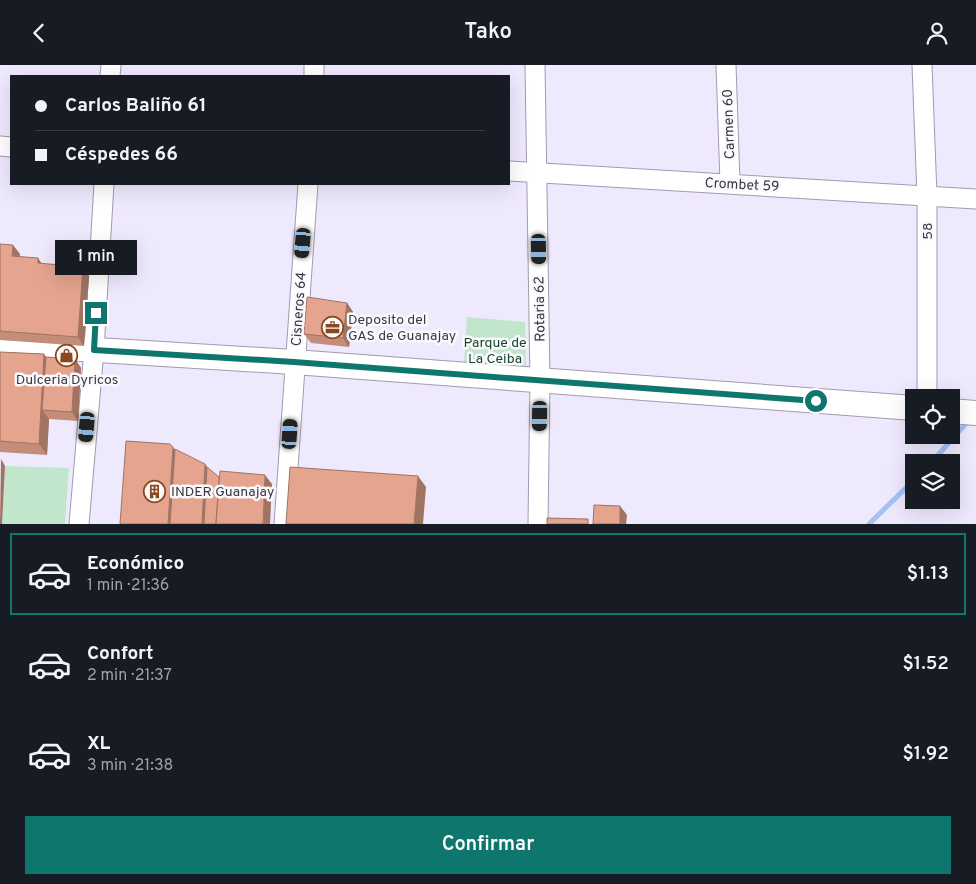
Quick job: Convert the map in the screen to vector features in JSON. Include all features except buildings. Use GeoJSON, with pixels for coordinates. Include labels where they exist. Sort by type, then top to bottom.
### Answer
{"type":"FeatureCollection","features":[{"type":"Feature","properties":{"kind":"main road"},"geometry":{"type":"LineString","coordinates":[[0,344],[294,362],[905,407]]}},
{"type":"Feature","properties":{"kind":"street","name":"Rotaria 62"},"geometry":{"type":"LineString","coordinates":[[534,65],[538,172],[540,380],[538,524]]}},
{"type":"Feature","properties":{"kind":"street","name":"Carmen 60"},"geometry":{"type":"LineString","coordinates":[[726,65],[730,183]]}},
{"type":"Feature","properties":{"kind":"street","name":"58"},"geometry":{"type":"LineString","coordinates":[[922,65],[927,195],[927,389]]}},
{"type":"Feature","properties":{"kind":"street","name":"Crombet 59"},"geometry":{"type":"LineString","coordinates":[[510,171],[976,199]]}},
{"type":"Feature","properties":{"kind":"street"},"geometry":{"type":"LineString","coordinates":[[79,524],[94,350],[104,185]]}},
{"type":"Feature","properties":{"kind":"street","name":"Cisneros 64"},"geometry":{"type":"LineString","coordinates":[[284,524],[308,185]]}},
{"type":"Feature","properties":{"kind":"green space","name":"Parque de La Ceiba"},"geometry":{"type":"Polygon","coordinates":[[[467,317],[525,322],[526,383],[463,379],[467,317]]]}},
{"type":"Feature","properties":{"kind":"green space"},"geometry":{"type":"Polygon","coordinates":[[[5,466],[69,468],[65,524],[2,524],[5,466]]]}},
{"type":"Feature","properties":{"kind":"waterway"},"geometry":{"type":"LineString","coordinates":[[939,454],[969,420]]}},
{"type":"Feature","properties":{"kind":"waterway"},"geometry":{"type":"LineString","coordinates":[[869,524],[905,489]]}},
{"type":"Feature","properties":{"kind":"place","name":"Deposito del GAS de Guanajay"},"geometry":{"type":"Point","coordinates":[332,327]}},
{"type":"Feature","properties":{"kind":"place","name":"Dulceria Dyricos"},"geometry":{"type":"Point","coordinates":[67,356]}},
{"type":"Feature","properties":{"kind":"place","name":"INDER Guanajay"},"geometry":{"type":"Point","coordinates":[155,491]}},
{"type":"Feature","properties":{"kind":"route"},"geometry":{"type":"LineString","coordinates":[[96,313],[94,350],[294,362],[816,401]]}}]}
